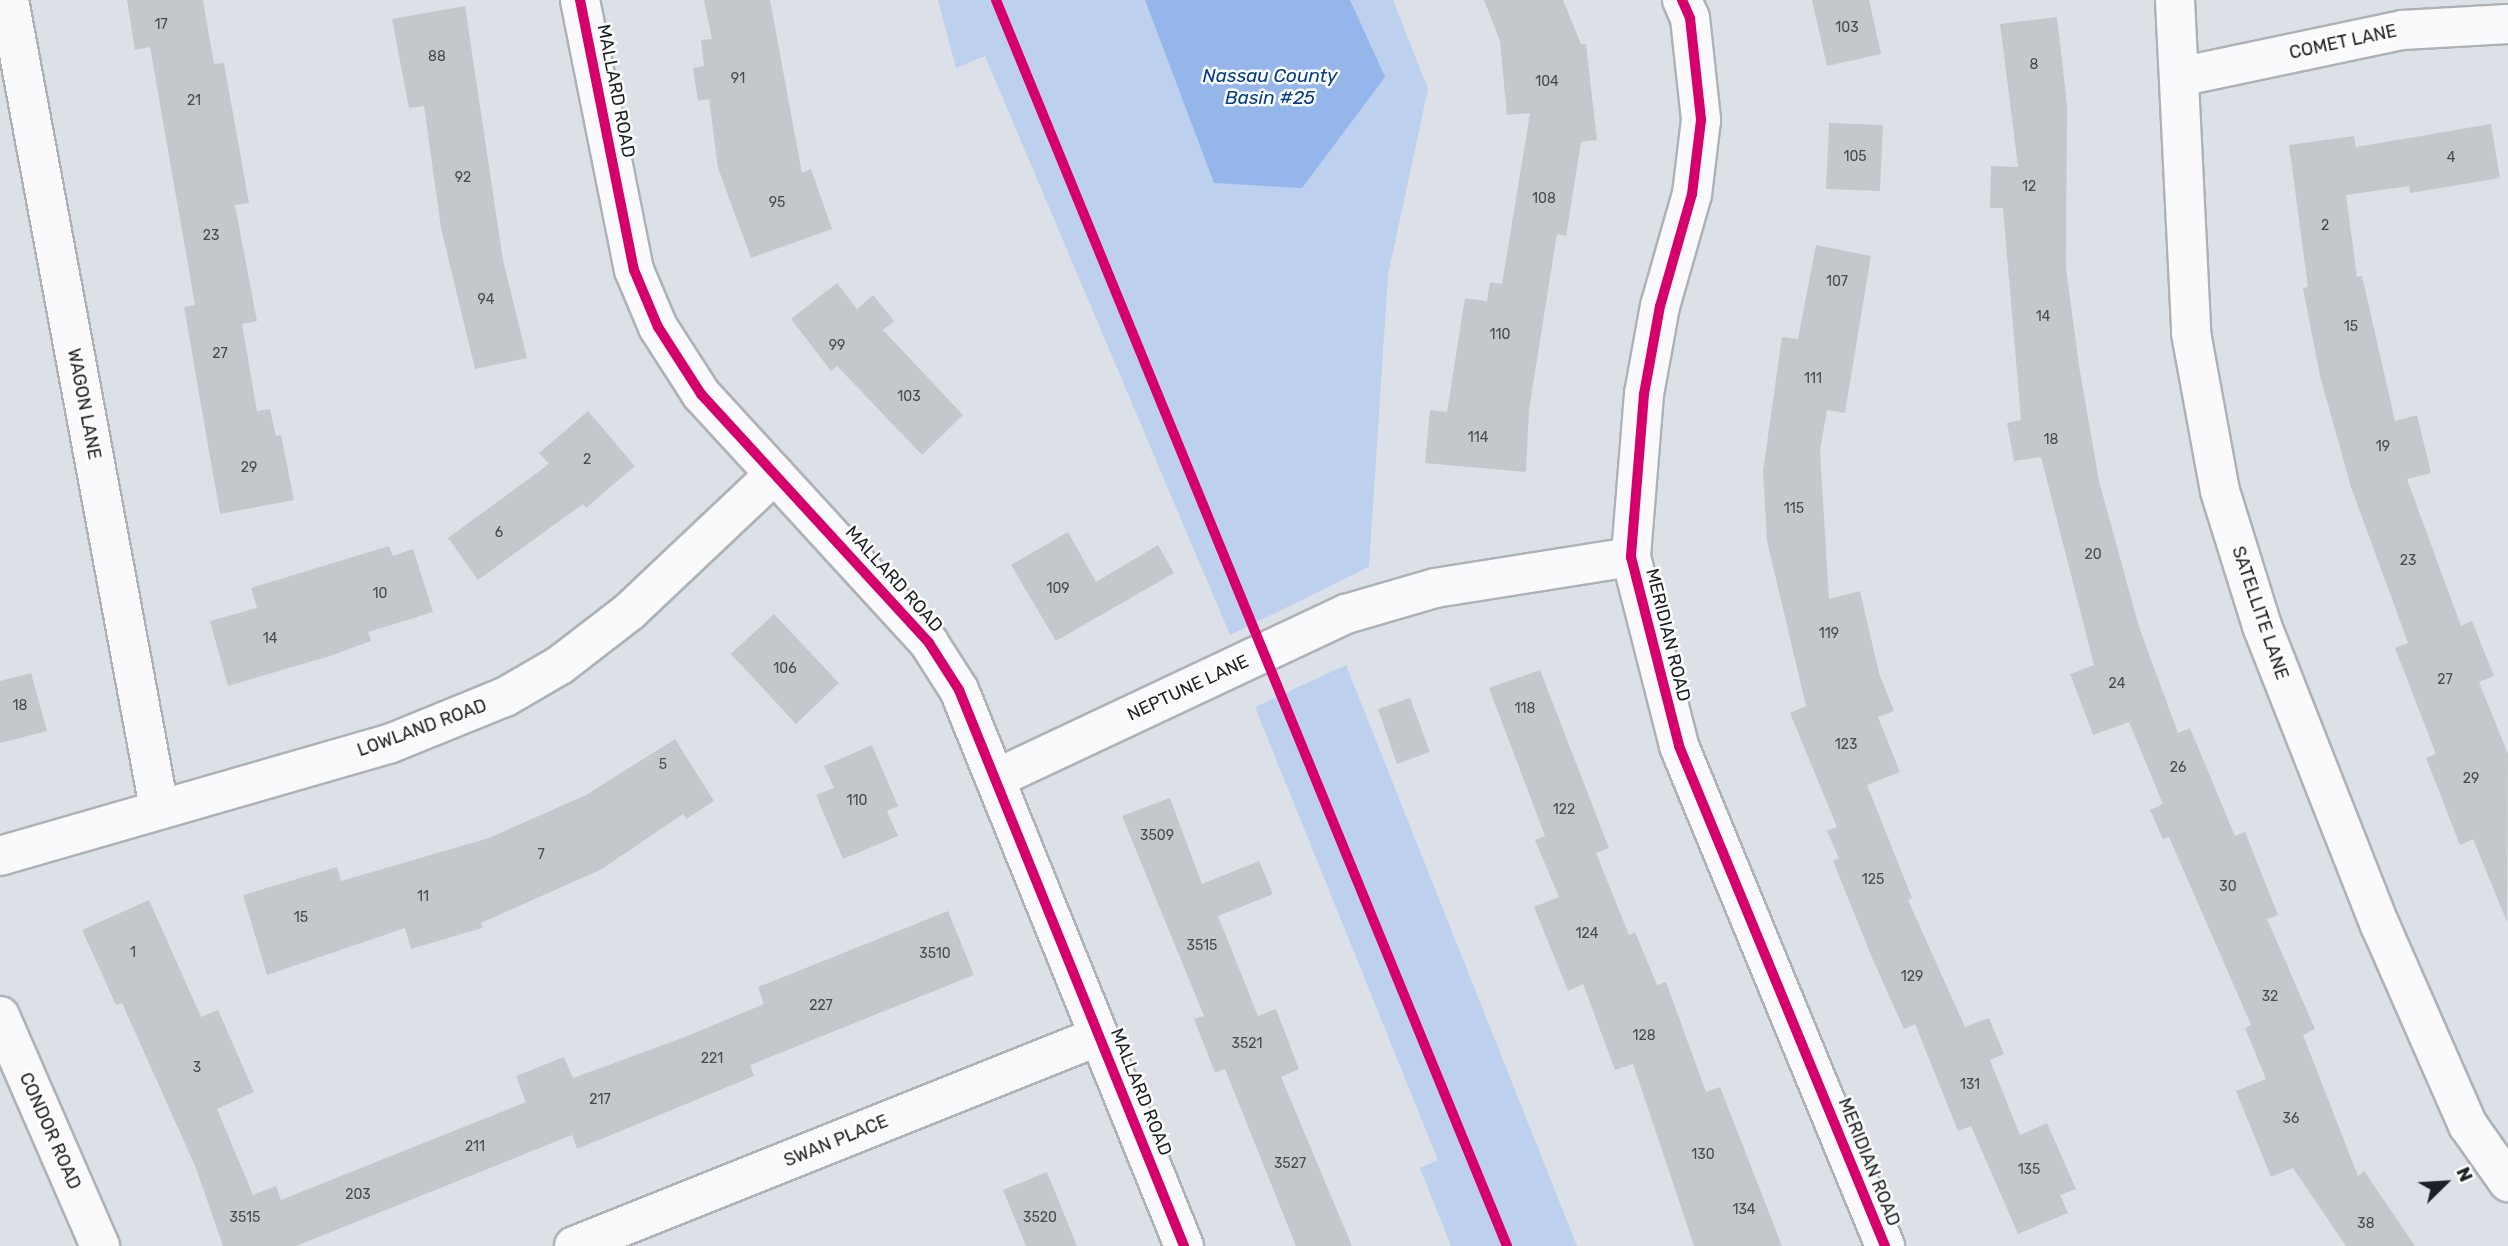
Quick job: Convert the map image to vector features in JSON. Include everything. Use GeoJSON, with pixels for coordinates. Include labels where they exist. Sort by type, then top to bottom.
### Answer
{"type":"FeatureCollection","features":[{"type":"Feature","properties":{"kind":"street","name":"WAGON LANE"},"geometry":{"type":"LineString","coordinates":[[9,0],[159,808]]}},
{"type":"Feature","properties":{"kind":"street","name":"MALLARD ROAD"},"geometry":{"type":"LineString","coordinates":[[580,0],[634,270],[659,327],[701,394],[929,643],[959,690],[1184,1246]]}},
{"type":"Feature","properties":{"kind":"street","name":"MERIDIAN ROAD"},"geometry":{"type":"LineString","coordinates":[[1682,0],[1689,18],[1700,120],[1692,194],[1660,306],[1644,394],[1630,557],[1679,746],[1885,1246]]}},
{"type":"Feature","properties":{"kind":"street","name":"SATELLITE LANE"},"geometry":{"type":"LineString","coordinates":[[2175,0],[2191,333],[2220,491],[2262,626],[2380,925],[2468,1125],[2508,1182]]}},
{"type":"Feature","properties":{"kind":"street","name":"COMET LANE"},"geometry":{"type":"LineString","coordinates":[[2179,76],[2402,30],[2508,24]]}},
{"type":"Feature","properties":{"kind":"street","name":"LOWLAND ROAD"},"geometry":{"type":"LineString","coordinates":[[0,856],[159,808],[389,744],[505,697],[560,665],[630,611],[775,474]]}},
{"type":"Feature","properties":{"kind":"street","name":"NEPTUNE LANE"},"geometry":{"type":"LineString","coordinates":[[995,779],[1346,614],[1435,588],[1630,557]]}},
{"type":"Feature","properties":{"kind":"street","name":"CONDOR ROAD"},"geometry":{"type":"LineString","coordinates":[[0,1016],[100,1246]]}},
{"type":"Feature","properties":{"kind":"street","name":"SWAN PLACE"},"geometry":{"type":"LineString","coordinates":[[574,1246],[645,1233],[1099,1036]]}},
{"type":"Feature","properties":{"kind":"shaded area"},"geometry":{"type":"Polygon","coordinates":[[[938,0],[1393,0],[1428,89],[1388,275],[1369,567],[1230,635],[985,56],[956,68],[938,0]]]}},
{"type":"Feature","properties":{"kind":"shaded area"},"geometry":{"type":"Polygon","coordinates":[[[1346,665],[1577,1246],[1451,1246],[1420,1168],[1438,1160],[1255,707],[1346,665]]]}},
{"type":"Feature","properties":{"kind":"water","name":"Nassau County Basin #25"},"geometry":{"type":"Polygon","coordinates":[[[1145,0],[1350,0],[1385,77],[1302,188],[1214,183],[1145,0]]]}},
{"type":"Feature","properties":{"kind":"building"},"geometry":{"type":"Polygon","coordinates":[[[127,0],[203,0],[214,64],[224,63],[249,203],[235,205],[257,321],[242,324],[257,411],[270,409],[276,436],[281,435],[294,500],[220,514],[184,307],[195,305],[150,47],[135,50],[127,0]]]}},
{"type":"Feature","properties":{"kind":"building"},"geometry":{"type":"Polygon","coordinates":[[[704,0],[770,0],[802,173],[811,169],[832,229],[751,258],[718,168],[709,99],[698,101],[693,68],[704,66],[701,40],[712,39],[704,0]]]}},
{"type":"Feature","properties":{"kind":"building"},"geometry":{"type":"Polygon","coordinates":[[[1484,0],[1563,0],[1581,44],[1586,44],[1597,140],[1581,142],[1566,236],[1557,234],[1529,410],[1526,472],[1425,463],[1430,410],[1447,412],[1465,298],[1487,301],[1490,282],[1502,284],[1530,113],[1507,115],[1500,41],[1484,0]]]}},
{"type":"Feature","properties":{"kind":"building"},"geometry":{"type":"Polygon","coordinates":[[[1812,0],[1869,0],[1881,54],[1827,66],[1812,0]]]}},
{"type":"Feature","properties":{"kind":"building"},"geometry":{"type":"Polygon","coordinates":[[[465,6],[503,260],[527,358],[475,369],[441,228],[424,106],[409,108],[392,19],[465,6]]]}},
{"type":"Feature","properties":{"kind":"building"},"geometry":{"type":"Polygon","coordinates":[[[2057,17],[2067,105],[2066,268],[2079,366],[2099,481],[2139,627],[2178,733],[2190,728],[2235,836],[2245,832],[2278,915],[2267,919],[2315,1029],[2303,1035],[2358,1176],[2364,1171],[2415,1246],[2346,1246],[2293,1168],[2271,1177],[2236,1091],[2266,1079],[2245,1028],[2251,1025],[2169,837],[2163,839],[2150,810],[2163,804],[2129,722],[2093,735],[2070,674],[2094,665],[2041,457],[2014,461],[2007,423],[2021,420],[2003,208],[1990,208],[1991,166],[2018,167],[2000,24],[2057,17]]]}},
{"type":"Feature","properties":{"kind":"building"},"geometry":{"type":"Polygon","coordinates":[[[1829,123],[1883,125],[1880,191],[1826,189],[1829,123]]]}},
{"type":"Feature","properties":{"kind":"building"},"geometry":{"type":"Polygon","coordinates":[[[2491,124],[2500,178],[2410,193],[2409,186],[2346,195],[2357,277],[2362,276],[2395,421],[2417,415],[2431,473],[2407,479],[2461,626],[2472,621],[2494,676],[2479,682],[2508,754],[2507,922],[2473,839],[2460,845],[2426,758],[2436,754],[2395,648],[2408,643],[2351,487],[2320,376],[2303,288],[2308,287],[2289,145],[2354,136],[2356,147],[2491,124]]]}},
{"type":"Feature","properties":{"kind":"building"},"geometry":{"type":"Polygon","coordinates":[[[1816,245],[1871,256],[1845,413],[1827,410],[1820,451],[1829,599],[1860,591],[1879,673],[1894,711],[1878,717],[1900,772],[1867,785],[1912,898],[1908,900],[1965,1027],[1989,1018],[2004,1054],[1990,1060],[2020,1135],[2047,1123],[2076,1189],[2060,1195],[2068,1213],[2018,1234],[1971,1126],[1958,1131],[1915,1024],[1904,1029],[1873,960],[1833,861],[1839,858],[1827,831],[1837,827],[1790,713],[1806,706],[1767,541],[1763,471],[1782,337],[1798,339],[1816,245]]]}},
{"type":"Feature","properties":{"kind":"building"},"geometry":{"type":"Polygon","coordinates":[[[837,283],[857,309],[873,295],[894,321],[883,330],[963,415],[922,455],[837,366],[831,371],[791,319],[837,283]]]}},
{"type":"Feature","properties":{"kind":"building"},"geometry":{"type":"Polygon","coordinates":[[[588,411],[635,466],[586,508],[583,504],[478,580],[448,538],[549,464],[539,453],[588,411]]]}},
{"type":"Feature","properties":{"kind":"building"},"geometry":{"type":"Polygon","coordinates":[[[1068,532],[1096,582],[1158,545],[1174,573],[1056,641],[1011,565],[1068,532]]]}},
{"type":"Feature","properties":{"kind":"building"},"geometry":{"type":"Polygon","coordinates":[[[389,546],[393,556],[413,549],[433,612],[368,632],[371,641],[330,656],[228,686],[210,621],[257,608],[251,588],[389,546]]]}},
{"type":"Feature","properties":{"kind":"building"},"geometry":{"type":"Polygon","coordinates":[[[774,614],[839,683],[796,724],[731,654],[774,614]]]}},
{"type":"Feature","properties":{"kind":"building"},"geometry":{"type":"Polygon","coordinates":[[[1540,670],[1609,848],[1596,853],[1629,935],[1635,932],[1657,985],[1666,982],[1706,1092],[1720,1087],[1782,1246],[1694,1246],[1633,1064],[1615,1070],[1583,984],[1568,991],[1534,907],[1559,897],[1535,840],[1545,836],[1489,688],[1540,670]]]}},
{"type":"Feature","properties":{"kind":"building"},"geometry":{"type":"Polygon","coordinates":[[[31,673],[47,731],[0,743],[0,681],[31,673]]]}},
{"type":"Feature","properties":{"kind":"building"},"geometry":{"type":"Polygon","coordinates":[[[1410,698],[1430,752],[1397,764],[1378,709],[1410,698]]]}},
{"type":"Feature","properties":{"kind":"building"},"geometry":{"type":"Polygon","coordinates":[[[675,739],[714,801],[686,819],[683,814],[602,869],[481,923],[482,928],[411,949],[405,928],[267,975],[243,895],[337,867],[341,881],[489,838],[586,795],[675,739]]]}},
{"type":"Feature","properties":{"kind":"building"},"geometry":{"type":"Polygon","coordinates":[[[872,745],[898,806],[887,811],[898,836],[843,859],[816,795],[834,788],[824,766],[872,745]]]}},
{"type":"Feature","properties":{"kind":"building"},"geometry":{"type":"Polygon","coordinates":[[[1170,798],[1202,884],[1259,861],[1273,894],[1218,916],[1258,1016],[1276,1009],[1299,1069],[1281,1077],[1352,1246],[1296,1246],[1225,1069],[1215,1073],[1194,1019],[1204,1016],[1122,816],[1170,798]]]}},
{"type":"Feature","properties":{"kind":"building"},"geometry":{"type":"Polygon","coordinates":[[[149,900],[201,1017],[218,1010],[254,1092],[217,1109],[253,1195],[276,1186],[281,1200],[526,1102],[516,1076],[564,1057],[573,1078],[685,1037],[764,1004],[758,987],[948,911],[974,975],[750,1065],[754,1076],[577,1149],[572,1135],[296,1246],[223,1246],[196,1168],[122,1003],[116,1005],[82,930],[149,900]]]}},
{"type":"Feature","properties":{"kind":"building"},"geometry":{"type":"Polygon","coordinates":[[[1047,1172],[1077,1246],[1026,1246],[1003,1190],[1047,1172]]]}},
{"type":"Feature","properties":{"kind":"cycle path"},"geometry":{"type":"LineString","coordinates":[[580,0],[634,270],[658,327],[701,394],[929,643],[959,690],[1184,1246]]}},
{"type":"Feature","properties":{"kind":"cycle path"},"geometry":{"type":"LineString","coordinates":[[996,0],[1507,1246]]}},
{"type":"Feature","properties":{"kind":"cycle path"},"geometry":{"type":"LineString","coordinates":[[1682,0],[1690,18],[1701,120],[1692,194],[1660,306],[1644,394],[1631,557],[1679,746],[1885,1246]]}}]}
